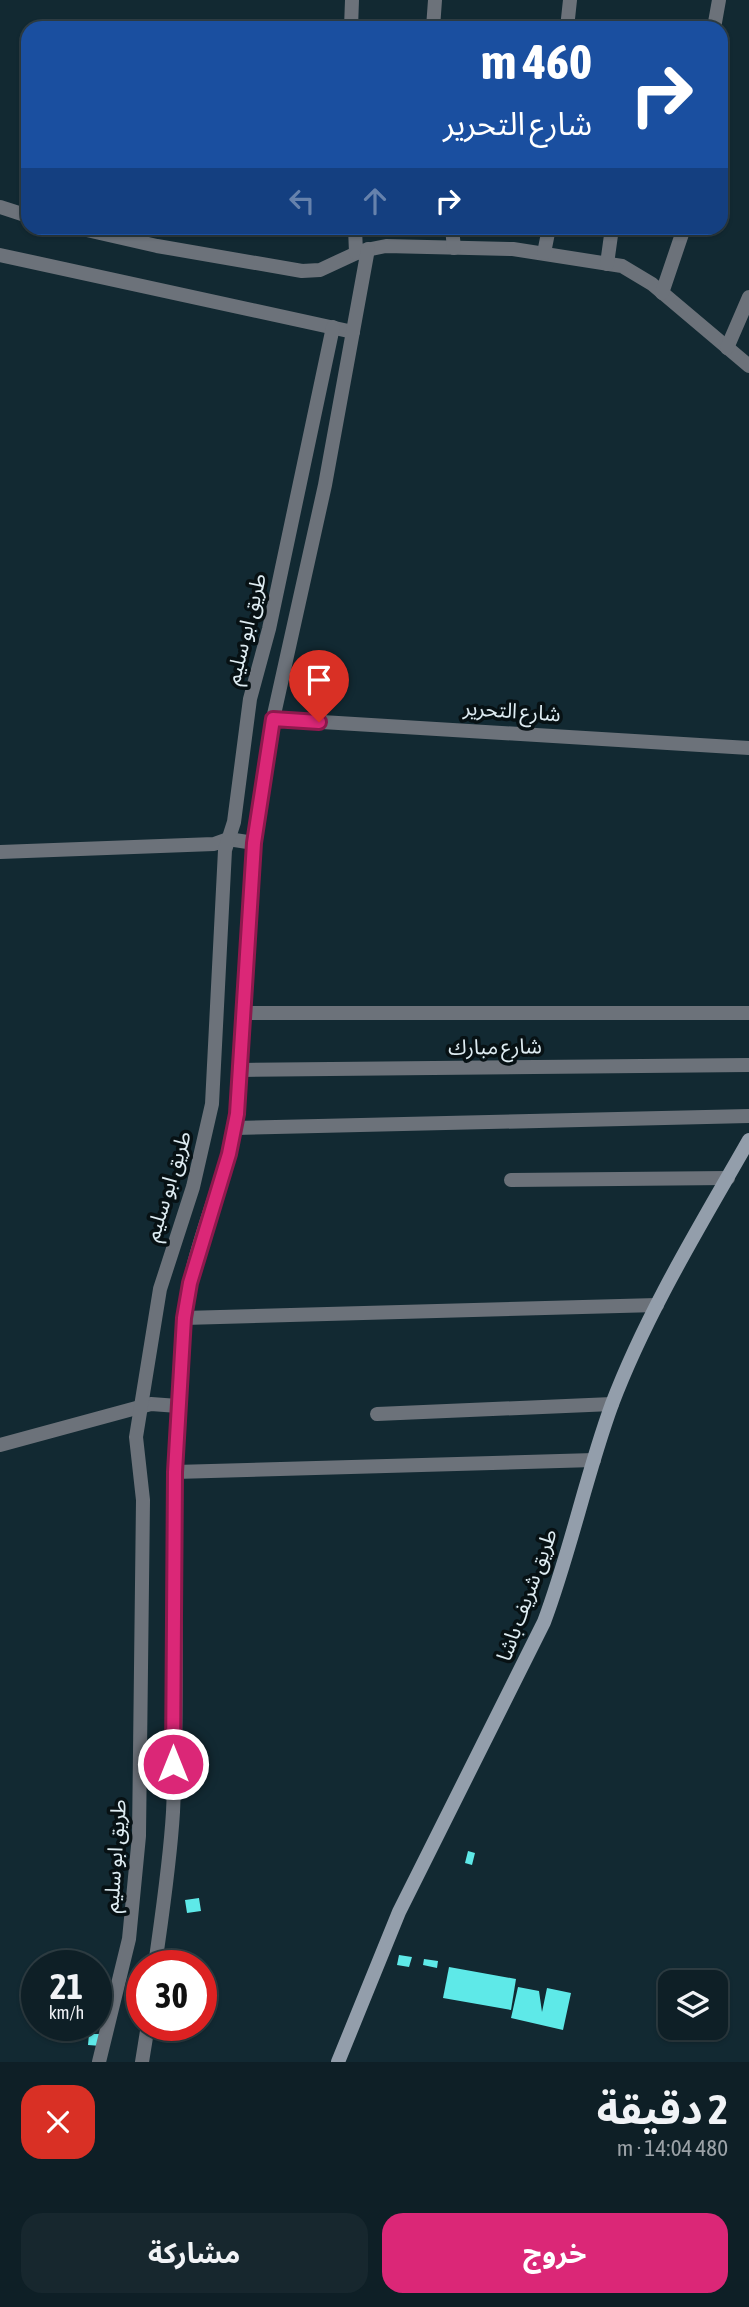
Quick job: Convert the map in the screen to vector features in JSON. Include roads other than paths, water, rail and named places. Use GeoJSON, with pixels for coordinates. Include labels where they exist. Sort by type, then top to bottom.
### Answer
{"type":"FeatureCollection","features":[{"type":"Feature","properties":{"kind":"street"},"geometry":{"type":"LineString","coordinates":[[351,21],[352,0]]}},
{"type":"Feature","properties":{"kind":"street"},"geometry":{"type":"LineString","coordinates":[[434,21],[435,0]]}},
{"type":"Feature","properties":{"kind":"street"},"geometry":{"type":"LineString","coordinates":[[568,21],[570,0]]}},
{"type":"Feature","properties":{"kind":"street"},"geometry":{"type":"LineString","coordinates":[[715,21],[719,0]]}},
{"type":"Feature","properties":{"kind":"street"},"geometry":{"type":"LineString","coordinates":[[0,207],[21,214]]}},
{"type":"Feature","properties":{"kind":"street"},"geometry":{"type":"LineString","coordinates":[[109,235],[302,271],[320,270],[362,251],[386,246],[544,253],[607,264],[635,272],[749,366]]}},
{"type":"Feature","properties":{"kind":"street","name":"طريق ابو سليم"},"geometry":{"type":"LineString","coordinates":[[157,1950],[173,1812],[175,1472],[184,1318],[190,1283],[235,1128],[241,1070],[254,843],[273,719],[325,485],[353,332],[362,251],[357,235]]}},
{"type":"Feature","properties":{"kind":"street"},"geometry":{"type":"LineString","coordinates":[[453,235],[454,248]]}},
{"type":"Feature","properties":{"kind":"street"},"geometry":{"type":"LineString","coordinates":[[544,253],[548,235]]}},
{"type":"Feature","properties":{"kind":"street"},"geometry":{"type":"LineString","coordinates":[[607,264],[611,235]]}},
{"type":"Feature","properties":{"kind":"street"},"geometry":{"type":"LineString","coordinates":[[662,293],[682,235]]}},
{"type":"Feature","properties":{"kind":"street"},"geometry":{"type":"LineString","coordinates":[[0,255],[353,332]]}},
{"type":"Feature","properties":{"kind":"street"},"geometry":{"type":"LineString","coordinates":[[727,348],[749,297]]}},
{"type":"Feature","properties":{"kind":"street","name":"طريق ابو سليم"},"geometry":{"type":"LineString","coordinates":[[99,2062],[130,1939],[140,1824],[143,1500],[136,1437],[159,1289],[193,1187],[212,1104],[228,839],[234,822],[250,699],[270,628],[333,327]]}},
{"type":"Feature","properties":{"kind":"street","name":"شارع التحرير"},"geometry":{"type":"LineString","coordinates":[[273,719],[749,748]]}},
{"type":"Feature","properties":{"kind":"street"},"geometry":{"type":"LineString","coordinates":[[0,852],[214,844],[228,839],[254,843]]}},
{"type":"Feature","properties":{"kind":"street"},"geometry":{"type":"LineString","coordinates":[[244,1013],[749,1013]]}},
{"type":"Feature","properties":{"kind":"street","name":"شارع مبارك"},"geometry":{"type":"LineString","coordinates":[[241,1070],[749,1065]]}},
{"type":"Feature","properties":{"kind":"street"},"geometry":{"type":"LineString","coordinates":[[235,1128],[749,1116]]}},
{"type":"Feature","properties":{"kind":"street","name":"طريق شريف باشا"},"geometry":{"type":"LineString","coordinates":[[338,2062],[399,1912],[534,1645],[562,1573],[593,1460],[612,1404],[657,1305],[749,1140]]}},
{"type":"Feature","properties":{"kind":"street"},"geometry":{"type":"LineString","coordinates":[[511,1180],[728,1178]]}},
{"type":"Feature","properties":{"kind":"street"},"geometry":{"type":"LineString","coordinates":[[184,1318],[657,1305]]}},
{"type":"Feature","properties":{"kind":"street"},"geometry":{"type":"LineString","coordinates":[[0,1445],[142,1407],[161,1403],[178,1406]]}},
{"type":"Feature","properties":{"kind":"street"},"geometry":{"type":"LineString","coordinates":[[377,1414],[612,1404]]}},
{"type":"Feature","properties":{"kind":"street"},"geometry":{"type":"LineString","coordinates":[[175,1472],[593,1460]]}},
{"type":"Feature","properties":{"kind":"street"},"geometry":{"type":"LineString","coordinates":[[142,2062],[145,2041]]}}]}
